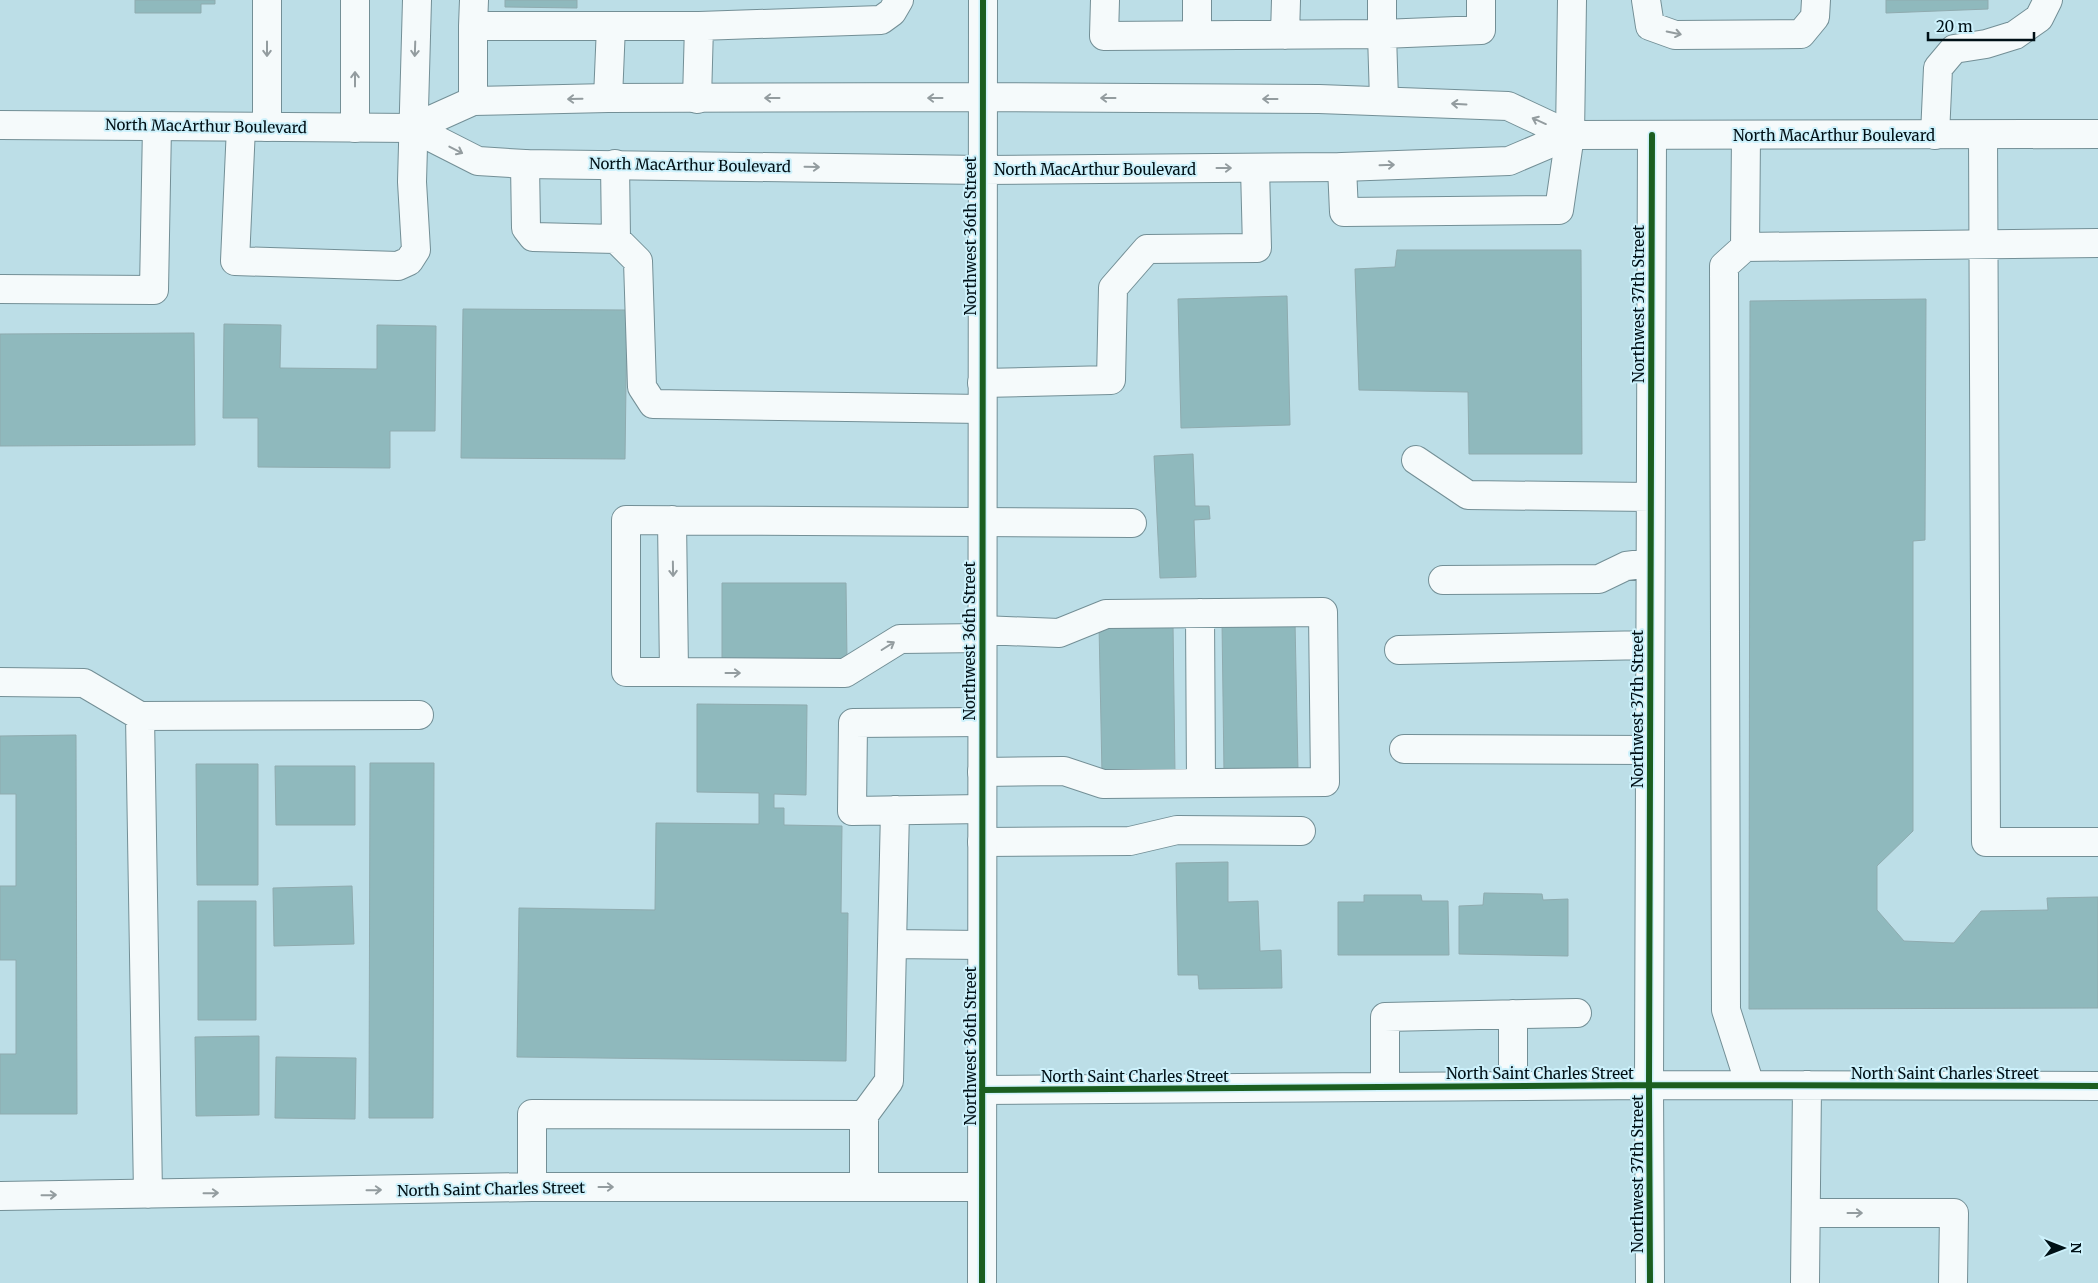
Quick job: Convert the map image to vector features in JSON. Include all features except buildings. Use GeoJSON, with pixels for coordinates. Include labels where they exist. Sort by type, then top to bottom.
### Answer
{"type":"FeatureCollection","features":[{"type":"Feature","properties":{"kind":"main road"},"geometry":{"type":"LineString","coordinates":[[267,0],[254,127],[235,261],[398,266],[409,261],[416,250],[412,182],[417,0]]}},
{"type":"Feature","properties":{"kind":"main road"},"geometry":{"type":"LineString","coordinates":[[355,0],[355,128]]}},
{"type":"Feature","properties":{"kind":"main road"},"geometry":{"type":"LineString","coordinates":[[473,101],[473,13],[611,26],[699,26],[880,20],[892,12],[899,0]]}},
{"type":"Feature","properties":{"kind":"main road","name":"Northwest 36th Street"},"geometry":{"type":"LineString","coordinates":[[982,1283],[983,0]]}},
{"type":"Feature","properties":{"kind":"main road"},"geometry":{"type":"LineString","coordinates":[[1105,0],[1104,36],[1382,34],[1480,30],[1481,0]]}},
{"type":"Feature","properties":{"kind":"main road"},"geometry":{"type":"LineString","coordinates":[[1197,0],[1197,35]]}},
{"type":"Feature","properties":{"kind":"main road"},"geometry":{"type":"LineString","coordinates":[[1285,35],[1286,0]]}},
{"type":"Feature","properties":{"kind":"main road"},"geometry":{"type":"LineString","coordinates":[[1382,0],[1384,100]]}},
{"type":"Feature","properties":{"kind":"main road"},"geometry":{"type":"LineString","coordinates":[[1342,167],[1344,212],[1559,210],[1570,135],[1572,0]]}},
{"type":"Feature","properties":{"kind":"main road"},"geometry":{"type":"LineString","coordinates":[[1647,1],[1650,26],[1675,35],[1801,34],[1816,17],[1816,0]]}},
{"type":"Feature","properties":{"kind":"main road"},"geometry":{"type":"LineString","coordinates":[[1935,135],[1938,68],[1954,49],[1986,44],[2015,35],[2039,18],[2048,0]]}},
{"type":"Feature","properties":{"kind":"main road"},"geometry":{"type":"LineString","coordinates":[[608,98],[611,26]]}},
{"type":"Feature","properties":{"kind":"main road"},"geometry":{"type":"LineString","coordinates":[[697,99],[699,26]]}},
{"type":"Feature","properties":{"kind":"main road","name":"North MacArthur Boulevard"},"geometry":{"type":"LineString","coordinates":[[0,124],[413,128],[473,101],[608,98],[983,97],[1384,100],[1508,106],[1570,135]]}},
{"type":"Feature","properties":{"kind":"main road"},"geometry":{"type":"LineString","coordinates":[[0,289],[154,290],[157,126]]}},
{"type":"Feature","properties":{"kind":"main road","name":"North MacArthur Boulevard"},"geometry":{"type":"LineString","coordinates":[[413,128],[478,161],[525,164],[983,170],[1342,167],[1509,161],[1570,135],[2098,134]]}},
{"type":"Feature","properties":{"kind":"main road","name":"Northwest 37th Street"},"geometry":{"type":"LineString","coordinates":[[1650,1283],[1652,135]]}},
{"type":"Feature","properties":{"kind":"main road"},"geometry":{"type":"LineString","coordinates":[[1983,135],[1986,842],[2098,842]]}},
{"type":"Feature","properties":{"kind":"main road"},"geometry":{"type":"LineString","coordinates":[[1745,247],[1746,136]]}},
{"type":"Feature","properties":{"kind":"main road"},"geometry":{"type":"LineString","coordinates":[[525,164],[526,228],[533,237],[616,240],[638,261],[642,386],[652,404],[982,396],[1112,380],[1113,288],[1147,249],[1257,248],[1255,168]]}},
{"type":"Feature","properties":{"kind":"main road"},"geometry":{"type":"LineString","coordinates":[[615,164],[616,240]]}},
{"type":"Feature","properties":{"kind":"main road"},"geometry":{"type":"LineString","coordinates":[[1750,1085],[1726,1010],[1724,266],[1745,247],[2098,243]]}},
{"type":"Feature","properties":{"kind":"main road"},"geometry":{"type":"LineString","coordinates":[[1416,460],[1468,495],[1650,496]]}},
{"type":"Feature","properties":{"kind":"main road"},"geometry":{"type":"LineString","coordinates":[[982,772],[1064,771],[1103,784],[1325,782],[1323,612],[1106,614],[1059,632],[900,639],[845,673],[626,672],[626,520],[1132,523]]}},
{"type":"Feature","properties":{"kind":"main road"},"geometry":{"type":"LineString","coordinates":[[672,520],[674,672]]}},
{"type":"Feature","properties":{"kind":"main road"},"geometry":{"type":"LineString","coordinates":[[1444,580],[1599,579],[1626,566],[1650,563]]}},
{"type":"Feature","properties":{"kind":"main road"},"geometry":{"type":"LineString","coordinates":[[1200,613],[1201,783]]}},
{"type":"Feature","properties":{"kind":"main road"},"geometry":{"type":"LineString","coordinates":[[1399,650],[1650,644]]}},
{"type":"Feature","properties":{"kind":"main road"},"geometry":{"type":"LineString","coordinates":[[0,682],[84,683],[140,716],[419,715]]}},
{"type":"Feature","properties":{"kind":"main road"},"geometry":{"type":"LineString","coordinates":[[140,716],[148,1194]]}},
{"type":"Feature","properties":{"kind":"main road"},"geometry":{"type":"LineString","coordinates":[[982,722],[853,723],[852,811],[982,809]]}},
{"type":"Feature","properties":{"kind":"main road"},"geometry":{"type":"LineString","coordinates":[[1404,749],[1650,750]]}},
{"type":"Feature","properties":{"kind":"main road"},"geometry":{"type":"LineString","coordinates":[[864,1187],[864,1115],[889,1081],[895,810]]}},
{"type":"Feature","properties":{"kind":"main road"},"geometry":{"type":"LineString","coordinates":[[982,842],[1130,841],[1177,830],[1301,831]]}},
{"type":"Feature","properties":{"kind":"main road"},"geometry":{"type":"LineString","coordinates":[[892,944],[982,945]]}},
{"type":"Feature","properties":{"kind":"main road"},"geometry":{"type":"LineString","coordinates":[[1385,1087],[1385,1017],[1578,1013]]}},
{"type":"Feature","properties":{"kind":"main road"},"geometry":{"type":"LineString","coordinates":[[1513,1014],[1513,1086]]}},
{"type":"Feature","properties":{"kind":"main road","name":"North Saint Charles Street"},"geometry":{"type":"LineString","coordinates":[[982,1090],[1649,1085],[2098,1086]]}},
{"type":"Feature","properties":{"kind":"main road"},"geometry":{"type":"LineString","coordinates":[[1805,1283],[1807,1085]]}},
{"type":"Feature","properties":{"kind":"main road"},"geometry":{"type":"LineString","coordinates":[[532,1188],[532,1114],[864,1115]]}},
{"type":"Feature","properties":{"kind":"main road","name":"North Saint Charles Street"},"geometry":{"type":"LineString","coordinates":[[0,1196],[532,1188],[982,1187]]}},
{"type":"Feature","properties":{"kind":"main road"},"geometry":{"type":"LineString","coordinates":[[1806,1213],[1954,1213],[1953,1283]]}},
{"type":"Feature","properties":{"kind":"cycle path"},"geometry":{"type":"LineString","coordinates":[[982,1283],[983,0]]}},
{"type":"Feature","properties":{"kind":"cycle path"},"geometry":{"type":"LineString","coordinates":[[1650,1283],[1652,135]]}},
{"type":"Feature","properties":{"kind":"cycle path"},"geometry":{"type":"LineString","coordinates":[[982,1090],[1649,1085],[2098,1086]]}}]}
